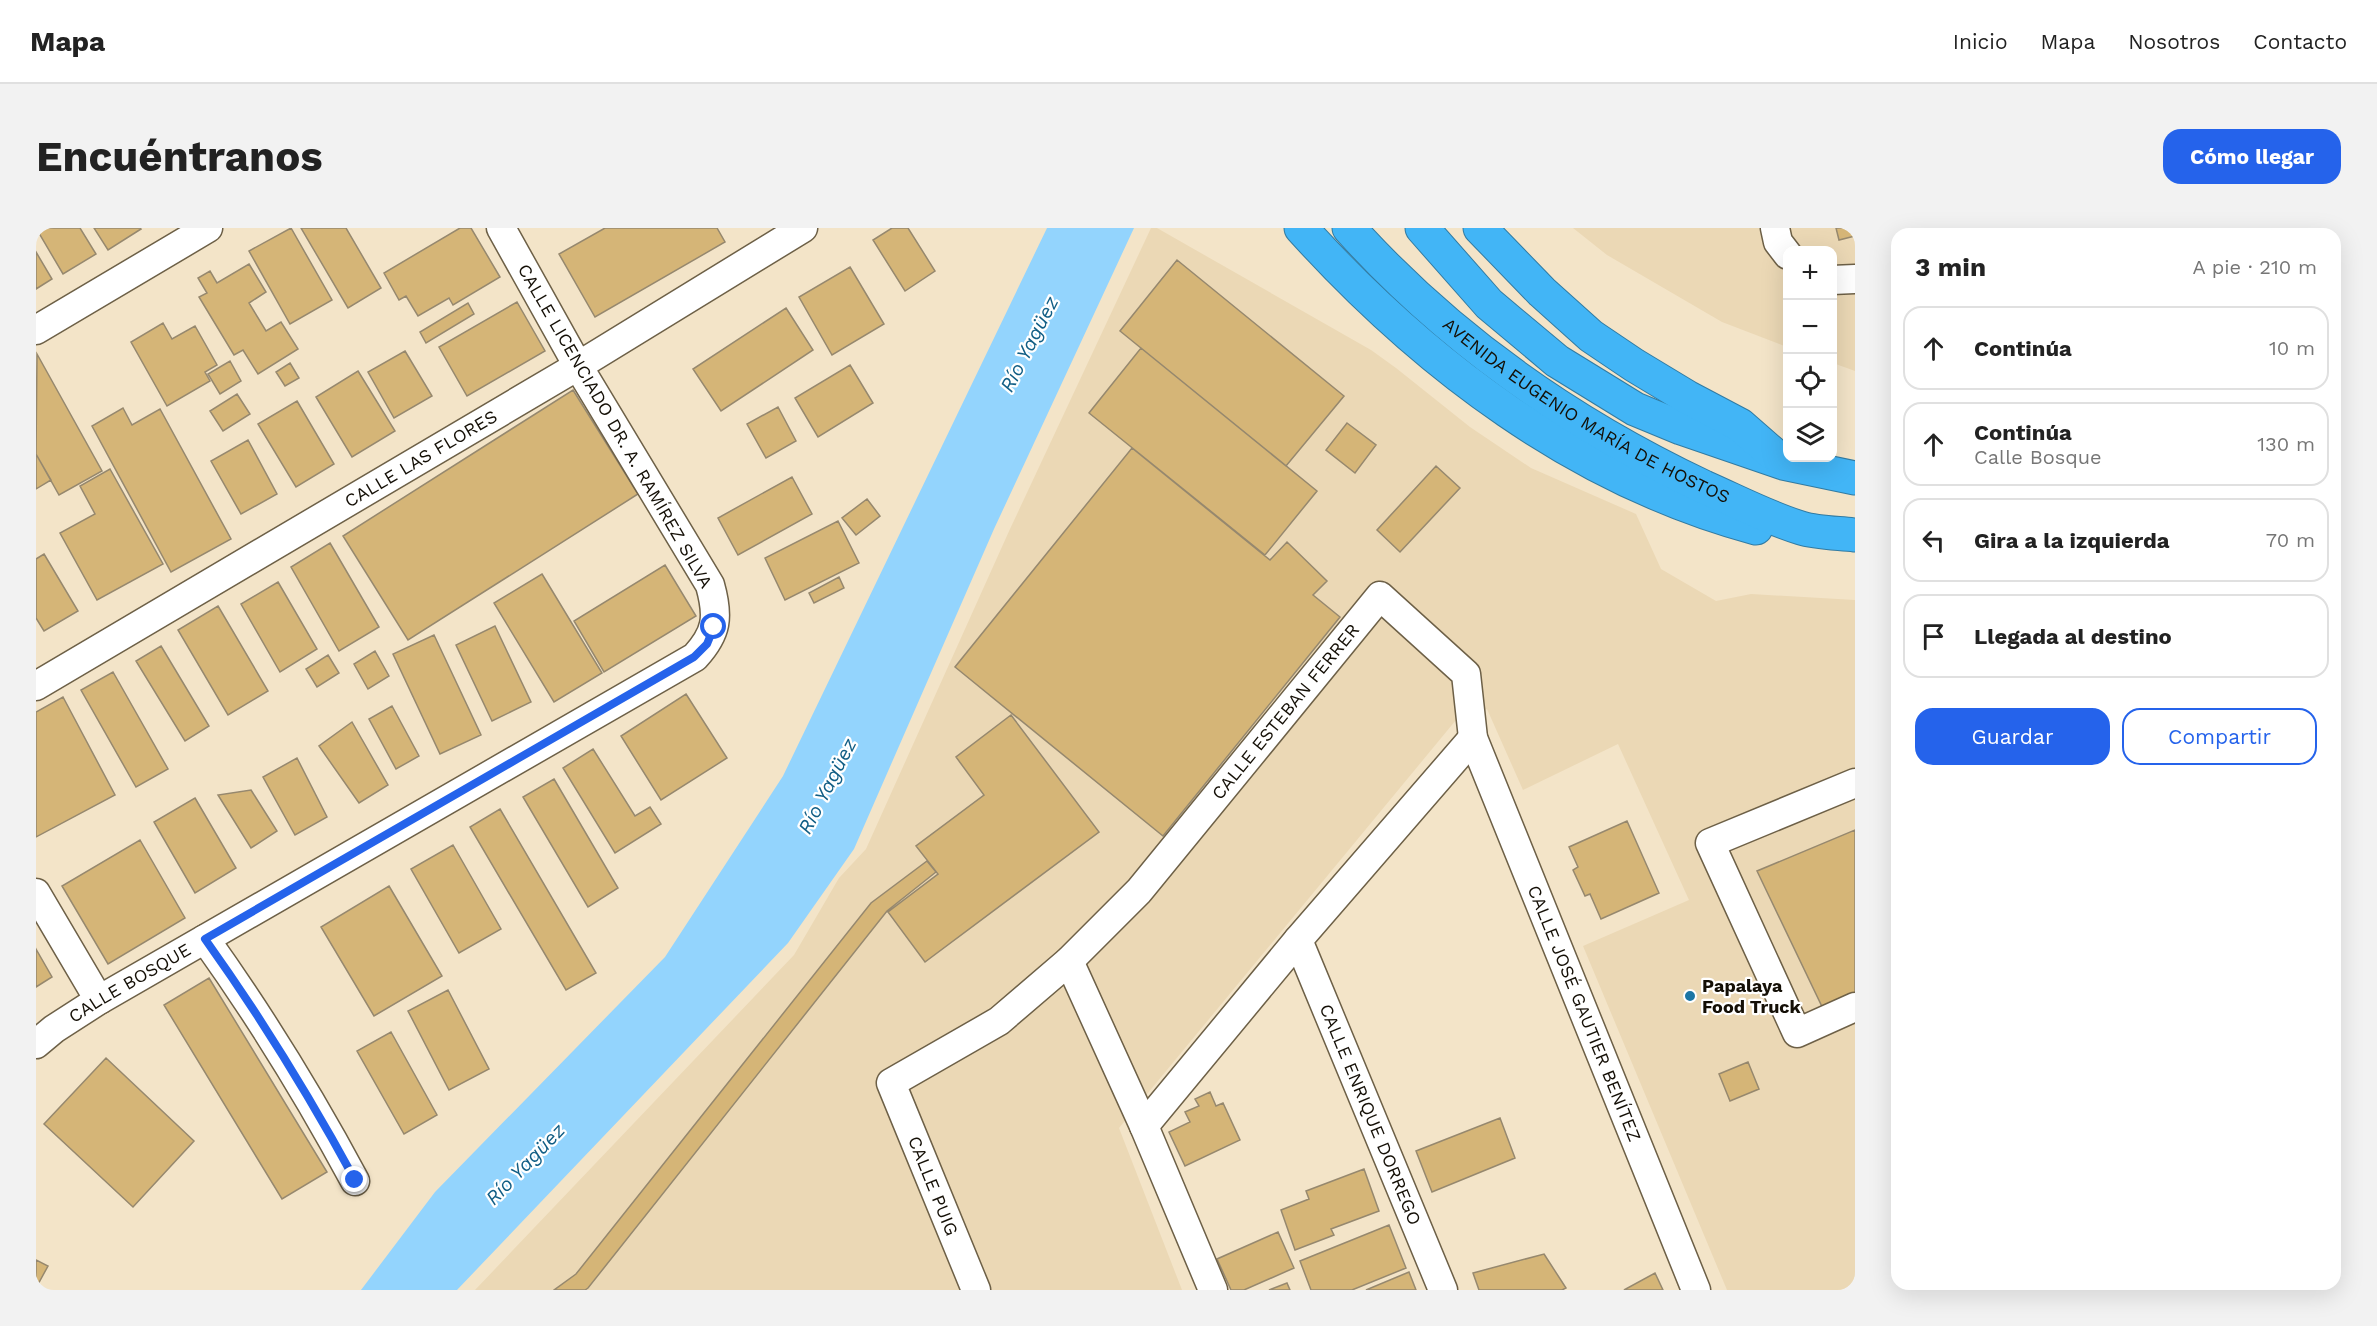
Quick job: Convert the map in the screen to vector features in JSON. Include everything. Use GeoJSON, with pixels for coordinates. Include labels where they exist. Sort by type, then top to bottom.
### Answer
{"type":"FeatureCollection","features":[{"type":"Feature","properties":{"kind":"highway"},"geometry":{"type":"LineString","coordinates":[[1301,228],[1373,304],[1430,353],[1501,406],[1593,464],[1632,484],[1704,514],[1756,528],[1803,529]]}},
{"type":"Feature","properties":{"kind":"highway","name":"AVENIDA EUGENIO MARÍA DE HOSTOS"},"geometry":{"type":"LineString","coordinates":[[1350,228],[1418,298],[1504,370],[1588,425],[1661,466],[1748,507],[1803,529],[1855,535]]}},
{"type":"Feature","properties":{"kind":"highway","name":"AVENIDA EUGENIO MARÍA DE HOSTOS"},"geometry":{"type":"LineString","coordinates":[[1422,228],[1489,304],[1557,361],[1635,409],[1681,428],[1783,463],[1855,478]]}},
{"type":"Feature","properties":{"kind":"highway"},"geometry":{"type":"LineString","coordinates":[[1480,228],[1542,292],[1591,336],[1678,392],[1740,425],[1783,463]]}},
{"type":"Feature","properties":{"kind":"street"},"geometry":{"type":"LineString","coordinates":[[36,330],[208,228]]}},
{"type":"Feature","properties":{"kind":"street","name":"CALLE LICENCIADO DR. A. RAMÍREZ SILVA"},"geometry":{"type":"LineString","coordinates":[[501,228],[578,366],[711,585],[717,608],[714,627],[707,644],[694,657]]}},
{"type":"Feature","properties":{"kind":"street","name":"CALLE LAS FLORES"},"geometry":{"type":"LineString","coordinates":[[36,686],[578,366],[803,228]]}},
{"type":"Feature","properties":{"kind":"street"},"geometry":{"type":"LineString","coordinates":[[1775,228],[1778,242],[1783,248]]}},
{"type":"Feature","properties":{"kind":"street"},"geometry":{"type":"LineString","coordinates":[[1837,280],[1855,279]]}},
{"type":"Feature","properties":{"kind":"street","name":"CALLE ESTEBAN FERRER"},"geometry":{"type":"LineString","coordinates":[[891,1083],[999,1021],[1069,961],[1138,891],[1380,596],[1466,674],[1473,738]]}},
{"type":"Feature","properties":{"kind":"street","name":"CALLE BOSQUE"},"geometry":{"type":"LineString","coordinates":[[36,1044],[54,1029],[99,1000],[694,657]]}},
{"type":"Feature","properties":{"kind":"street"},"geometry":{"type":"LineString","coordinates":[[1144,1126],[1298,940],[1473,738]]}},
{"type":"Feature","properties":{"kind":"street","name":"CALLE JOSÉ GAUTIER BENÍTEZ"},"geometry":{"type":"LineString","coordinates":[[1473,738],[1695,1290]]}},
{"type":"Feature","properties":{"kind":"street"},"geometry":{"type":"LineString","coordinates":[[1855,783],[1710,843],[1797,1033],[1855,1007]]}},
{"type":"Feature","properties":{"kind":"street"},"geometry":{"type":"LineString","coordinates":[[36,894],[99,1000]]}},
{"type":"Feature","properties":{"kind":"street"},"geometry":{"type":"LineString","coordinates":[[205,939],[261,1020],[319,1114],[355,1180]]}},
{"type":"Feature","properties":{"kind":"street","name":"CALLE ENRIQUE DORREGO"},"geometry":{"type":"LineString","coordinates":[[1298,940],[1443,1290]]}},
{"type":"Feature","properties":{"kind":"street"},"geometry":{"type":"LineString","coordinates":[[1069,961],[1144,1126],[1214,1290]]}},
{"type":"Feature","properties":{"kind":"street","name":"CALLE PUIG"},"geometry":{"type":"LineString","coordinates":[[891,1083],[976,1290]]}},
{"type":"Feature","properties":{"kind":"shaded area"},"geometry":{"type":"Polygon","coordinates":[[[1151,228],[1157,228],[1371,350],[1470,427],[1531,468],[1636,514],[1661,569],[1716,601],[1751,594],[1855,600],[1855,1290],[1727,1290],[1583,946],[1689,900],[1618,744],[1523,790],[1487,709],[1456,720],[1119,1128],[1182,1290],[475,1290],[794,955],[839,878],[866,849],[1010,529],[1151,228]]]}},
{"type":"Feature","properties":{"kind":"shaded area"},"geometry":{"type":"Polygon","coordinates":[[[1573,228],[1855,228],[1855,371],[1837,364],[1837,246],[1783,246],[1783,345],[1722,322],[1607,255],[1573,228]]]}},
{"type":"Feature","properties":{"kind":"water","name":"Río Yagüez"},"geometry":{"type":"Polygon","coordinates":[[[1047,228],[1134,228],[994,529],[854,849],[788,943],[457,1290],[361,1290],[435,1192],[665,957],[783,776],[1047,228]]]}},
{"type":"Feature","properties":{"kind":"building"},"geometry":{"type":"Polygon","coordinates":[[[36,228],[80,228],[96,254],[63,274],[36,228]]]}},
{"type":"Feature","properties":{"kind":"building"},"geometry":{"type":"Polygon","coordinates":[[[94,228],[140,228],[141,229],[108,250],[94,228]]]}},
{"type":"Feature","properties":{"kind":"building"},"geometry":{"type":"Polygon","coordinates":[[[291,228],[332,300],[290,324],[249,251],[291,228]]]}},
{"type":"Feature","properties":{"kind":"building"},"geometry":{"type":"Polygon","coordinates":[[[301,228],[346,228],[381,288],[348,308],[301,228]]]}},
{"type":"Feature","properties":{"kind":"building"},"geometry":{"type":"Polygon","coordinates":[[[460,228],[471,228],[500,277],[453,305],[449,298],[418,316],[406,296],[399,300],[384,273],[460,228]]]}},
{"type":"Feature","properties":{"kind":"building"},"geometry":{"type":"Polygon","coordinates":[[[605,228],[717,228],[725,242],[595,317],[559,254],[605,228]]]}},
{"type":"Feature","properties":{"kind":"building"},"geometry":{"type":"Polygon","coordinates":[[[892,228],[908,228],[935,271],[905,291],[873,240],[892,228]]]}},
{"type":"Feature","properties":{"kind":"building"},"geometry":{"type":"Polygon","coordinates":[[[1836,228],[1855,228],[1855,236],[1839,240],[1836,228]]]}},
{"type":"Feature","properties":{"kind":"building"},"geometry":{"type":"Polygon","coordinates":[[[36,252],[52,279],[36,289],[36,252]]]}},
{"type":"Feature","properties":{"kind":"building"},"geometry":{"type":"Polygon","coordinates":[[[1177,260],[1344,396],[1286,466],[1120,331],[1177,260]]]}},
{"type":"Feature","properties":{"kind":"building"},"geometry":{"type":"Polygon","coordinates":[[[249,264],[266,292],[249,303],[266,331],[281,322],[298,349],[258,374],[243,350],[234,355],[199,297],[207,293],[198,278],[210,271],[217,283],[249,264]]]}},
{"type":"Feature","properties":{"kind":"building"},"geometry":{"type":"Polygon","coordinates":[[[850,267],[884,324],[832,355],[799,297],[850,267]]]}},
{"type":"Feature","properties":{"kind":"building"},"geometry":{"type":"Polygon","coordinates":[[[517,302],[545,351],[467,396],[439,347],[517,302]]]}},
{"type":"Feature","properties":{"kind":"building"},"geometry":{"type":"Polygon","coordinates":[[[468,303],[474,314],[426,343],[420,332],[468,303]]]}},
{"type":"Feature","properties":{"kind":"building"},"geometry":{"type":"Polygon","coordinates":[[[786,308],[813,350],[721,411],[693,369],[786,308]]]}},
{"type":"Feature","properties":{"kind":"building"},"geometry":{"type":"Polygon","coordinates":[[[163,323],[172,339],[195,326],[217,365],[205,372],[210,381],[167,406],[131,342],[163,323]]]}},
{"type":"Feature","properties":{"kind":"building"},"geometry":{"type":"Polygon","coordinates":[[[1141,348],[1317,491],[1265,555],[1089,413],[1141,348]]]}},
{"type":"Feature","properties":{"kind":"building"},"geometry":{"type":"Polygon","coordinates":[[[405,351],[432,396],[394,418],[368,372],[405,351]]]}},
{"type":"Feature","properties":{"kind":"building"},"geometry":{"type":"Polygon","coordinates":[[[37,354],[102,471],[59,495],[36,454],[37,354]]]}},
{"type":"Feature","properties":{"kind":"building"},"geometry":{"type":"Polygon","coordinates":[[[230,361],[241,381],[220,394],[208,374],[230,361]]]}},
{"type":"Feature","properties":{"kind":"building"},"geometry":{"type":"Polygon","coordinates":[[[290,363],[299,378],[285,386],[276,372],[290,363]]]}},
{"type":"Feature","properties":{"kind":"building"},"geometry":{"type":"Polygon","coordinates":[[[850,365],[873,403],[818,437],[795,398],[850,365]]]}},
{"type":"Feature","properties":{"kind":"building"},"geometry":{"type":"Polygon","coordinates":[[[358,371],[395,431],[352,457],[316,397],[358,371]]]}},
{"type":"Feature","properties":{"kind":"building"},"geometry":{"type":"Polygon","coordinates":[[[573,390],[638,494],[408,640],[343,536],[573,390]]]}},
{"type":"Feature","properties":{"kind":"building"},"geometry":{"type":"Polygon","coordinates":[[[237,394],[250,414],[223,431],[210,411],[237,394]]]}},
{"type":"Feature","properties":{"kind":"building"},"geometry":{"type":"Polygon","coordinates":[[[297,401],[334,464],[296,487],[258,424],[297,401]]]}},
{"type":"Feature","properties":{"kind":"building"},"geometry":{"type":"Polygon","coordinates":[[[778,407],[796,441],[766,458],[747,424],[778,407]]]}},
{"type":"Feature","properties":{"kind":"building"},"geometry":{"type":"Polygon","coordinates":[[[123,408],[132,425],[160,409],[231,539],[171,572],[92,426],[123,408]]]}},
{"type":"Feature","properties":{"kind":"building"},"geometry":{"type":"Polygon","coordinates":[[[1347,423],[1376,445],[1355,473],[1326,450],[1347,423]]]}},
{"type":"Feature","properties":{"kind":"building"},"geometry":{"type":"Polygon","coordinates":[[[248,440],[277,494],[241,514],[211,461],[248,440]]]}},
{"type":"Feature","properties":{"kind":"building"},"geometry":{"type":"Polygon","coordinates":[[[1132,448],[1270,560],[1287,542],[1327,581],[1313,595],[1340,617],[1163,836],[955,667],[1132,448]]]}},
{"type":"Feature","properties":{"kind":"building"},"geometry":{"type":"Polygon","coordinates":[[[36,454],[51,480],[36,489],[36,454]]]}},
{"type":"Feature","properties":{"kind":"building"},"geometry":{"type":"Polygon","coordinates":[[[1436,466],[1460,488],[1400,552],[1377,530],[1436,466]]]}},
{"type":"Feature","properties":{"kind":"building"},"geometry":{"type":"Polygon","coordinates":[[[110,469],[163,564],[97,600],[60,533],[95,514],[80,486],[110,469]]]}},
{"type":"Feature","properties":{"kind":"building"},"geometry":{"type":"Polygon","coordinates":[[[792,477],[812,514],[738,555],[718,518],[792,477]]]}},
{"type":"Feature","properties":{"kind":"building"},"geometry":{"type":"Polygon","coordinates":[[[867,499],[880,516],[856,535],[842,518],[867,499]]]}},
{"type":"Feature","properties":{"kind":"building"},"geometry":{"type":"Polygon","coordinates":[[[838,521],[859,563],[785,600],[765,558],[838,521]]]}},
{"type":"Feature","properties":{"kind":"building"},"geometry":{"type":"Polygon","coordinates":[[[330,543],[379,627],[339,651],[291,567],[330,543]]]}},
{"type":"Feature","properties":{"kind":"building"},"geometry":{"type":"Polygon","coordinates":[[[44,554],[78,611],[44,631],[36,618],[36,559],[44,554]]]}},
{"type":"Feature","properties":{"kind":"building"},"geometry":{"type":"Polygon","coordinates":[[[665,565],[696,616],[604,672],[574,621],[665,565]]]}},
{"type":"Feature","properties":{"kind":"building"},"geometry":{"type":"Polygon","coordinates":[[[542,574],[602,673],[554,702],[494,603],[542,574]]]}},
{"type":"Feature","properties":{"kind":"building"},"geometry":{"type":"Polygon","coordinates":[[[839,577],[844,588],[814,603],[809,593],[839,577]]]}},
{"type":"Feature","properties":{"kind":"building"},"geometry":{"type":"Polygon","coordinates":[[[278,582],[317,649],[280,672],[241,604],[278,582]]]}},
{"type":"Feature","properties":{"kind":"building"},"geometry":{"type":"Polygon","coordinates":[[[218,606],[268,691],[228,715],[178,630],[218,606]]]}},
{"type":"Feature","properties":{"kind":"building"},"geometry":{"type":"Polygon","coordinates":[[[495,626],[531,702],[492,721],[456,645],[495,626]]]}},
{"type":"Feature","properties":{"kind":"building"},"geometry":{"type":"Polygon","coordinates":[[[434,635],[481,735],[440,754],[393,654],[434,635]]]}},
{"type":"Feature","properties":{"kind":"building"},"geometry":{"type":"Polygon","coordinates":[[[161,646],[209,726],[185,741],[136,661],[161,646]]]}},
{"type":"Feature","properties":{"kind":"building"},"geometry":{"type":"Polygon","coordinates":[[[375,651],[389,676],[368,689],[354,664],[375,651]]]}},
{"type":"Feature","properties":{"kind":"building"},"geometry":{"type":"Polygon","coordinates":[[[328,655],[339,673],[317,687],[306,669],[328,655]]]}},
{"type":"Feature","properties":{"kind":"building"},"geometry":{"type":"Polygon","coordinates":[[[113,672],[168,769],[136,787],[81,690],[113,672]]]}},
{"type":"Feature","properties":{"kind":"building"},"geometry":{"type":"Polygon","coordinates":[[[686,694],[727,758],[661,800],[621,736],[686,694]]]}},
{"type":"Feature","properties":{"kind":"building"},"geometry":{"type":"Polygon","coordinates":[[[63,697],[115,795],[36,837],[36,712],[63,697]]]}},
{"type":"Feature","properties":{"kind":"building"},"geometry":{"type":"Polygon","coordinates":[[[392,706],[419,756],[396,769],[369,719],[392,706]]]}},
{"type":"Feature","properties":{"kind":"building"},"geometry":{"type":"Polygon","coordinates":[[[1011,715],[1099,832],[925,962],[888,912],[938,874],[916,846],[984,795],[956,757],[1011,715]]]}},
{"type":"Feature","properties":{"kind":"building"},"geometry":{"type":"Polygon","coordinates":[[[352,722],[388,785],[359,803],[319,746],[352,722]]]}},
{"type":"Feature","properties":{"kind":"building"},"geometry":{"type":"Polygon","coordinates":[[[593,749],[635,816],[650,807],[661,824],[615,853],[563,768],[593,749]]]}},
{"type":"Feature","properties":{"kind":"building"},"geometry":{"type":"Polygon","coordinates":[[[297,758],[327,817],[295,835],[263,777],[297,758]]]}},
{"type":"Feature","properties":{"kind":"building"},"geometry":{"type":"Polygon","coordinates":[[[554,779],[618,888],[588,907],[523,797],[554,779]]]}},
{"type":"Feature","properties":{"kind":"building"},"geometry":{"type":"Polygon","coordinates":[[[251,790],[277,831],[251,848],[218,795],[251,790]]]}},
{"type":"Feature","properties":{"kind":"building"},"geometry":{"type":"Polygon","coordinates":[[[195,798],[236,868],[195,893],[154,822],[195,798]]]}},
{"type":"Feature","properties":{"kind":"building"},"geometry":{"type":"Polygon","coordinates":[[[500,809],[596,973],[566,990],[470,827],[500,809]]]}},
{"type":"Feature","properties":{"kind":"building"},"geometry":{"type":"Polygon","coordinates":[[[1627,821],[1659,893],[1601,919],[1590,894],[1585,896],[1573,870],[1578,867],[1569,847],[1627,821]]]}},
{"type":"Feature","properties":{"kind":"building"},"geometry":{"type":"Polygon","coordinates":[[[1855,830],[1855,1005],[1827,1017],[1757,871],[1855,830]]]}},
{"type":"Feature","properties":{"kind":"building"},"geometry":{"type":"Polygon","coordinates":[[[140,840],[185,918],[108,964],[62,886],[140,840]]]}},
{"type":"Feature","properties":{"kind":"building"},"geometry":{"type":"Polygon","coordinates":[[[453,845],[501,929],[459,953],[411,869],[453,845]]]}},
{"type":"Feature","properties":{"kind":"building"},"geometry":{"type":"Polygon","coordinates":[[[927,861],[936,872],[887,911],[588,1288],[585,1290],[554,1290],[576,1274],[871,903],[927,861]]]}},
{"type":"Feature","properties":{"kind":"building"},"geometry":{"type":"Polygon","coordinates":[[[389,886],[442,976],[374,1016],[321,927],[389,886]]]}},
{"type":"Feature","properties":{"kind":"building"},"geometry":{"type":"Polygon","coordinates":[[[36,949],[52,977],[36,987],[36,949]]]}},
{"type":"Feature","properties":{"kind":"building"},"geometry":{"type":"Polygon","coordinates":[[[209,978],[327,1172],[282,1199],[164,1005],[209,978]]]}},
{"type":"Feature","properties":{"kind":"building"},"geometry":{"type":"Polygon","coordinates":[[[448,990],[489,1069],[449,1090],[408,1011],[448,990]]]}},
{"type":"Feature","properties":{"kind":"building"},"geometry":{"type":"Polygon","coordinates":[[[391,1032],[437,1115],[404,1134],[357,1051],[391,1032]]]}},
{"type":"Feature","properties":{"kind":"building"},"geometry":{"type":"Polygon","coordinates":[[[106,1058],[194,1141],[133,1207],[44,1124],[106,1058]]]}},
{"type":"Feature","properties":{"kind":"building"},"geometry":{"type":"Polygon","coordinates":[[[1748,1062],[1759,1089],[1730,1101],[1719,1074],[1748,1062]]]}},
{"type":"Feature","properties":{"kind":"building"},"geometry":{"type":"Polygon","coordinates":[[[1210,1092],[1216,1106],[1223,1103],[1240,1140],[1185,1166],[1169,1132],[1190,1122],[1185,1112],[1199,1106],[1195,1099],[1210,1092]]]}},
{"type":"Feature","properties":{"kind":"building"},"geometry":{"type":"Polygon","coordinates":[[[1500,1118],[1515,1158],[1432,1192],[1416,1151],[1500,1118]]]}},
{"type":"Feature","properties":{"kind":"building"},"geometry":{"type":"Polygon","coordinates":[[[1364,1169],[1379,1211],[1331,1229],[1334,1235],[1295,1250],[1281,1210],[1309,1199],[1306,1191],[1364,1169]]]}},
{"type":"Feature","properties":{"kind":"building"},"geometry":{"type":"Polygon","coordinates":[[[1389,1225],[1406,1268],[1352,1290],[1311,1290],[1300,1261],[1389,1225]]]}},
{"type":"Feature","properties":{"kind":"building"},"geometry":{"type":"Polygon","coordinates":[[[1278,1232],[1294,1268],[1244,1290],[1231,1290],[1217,1259],[1278,1232]]]}},
{"type":"Feature","properties":{"kind":"building"},"geometry":{"type":"Polygon","coordinates":[[[1544,1254],[1566,1288],[1562,1290],[1479,1290],[1473,1273],[1544,1254]]]}},
{"type":"Feature","properties":{"kind":"building"},"geometry":{"type":"Polygon","coordinates":[[[36,1260],[48,1266],[36,1288],[36,1260]]]}},
{"type":"Feature","properties":{"kind":"building"},"geometry":{"type":"Polygon","coordinates":[[[1409,1272],[1416,1290],[1366,1290],[1409,1272]]]}},
{"type":"Feature","properties":{"kind":"building"},"geometry":{"type":"Polygon","coordinates":[[[1655,1273],[1663,1290],[1624,1290],[1655,1273]]]}},
{"type":"Feature","properties":{"kind":"building"},"geometry":{"type":"Polygon","coordinates":[[[1287,1283],[1290,1290],[1269,1290],[1287,1283]]]}},
{"type":"Feature","properties":{"kind":"place","name":"Papalaya Food Truck"},"geometry":{"type":"Point","coordinates":[1690,996]}},
{"type":"Feature","properties":{"kind":"route"},"geometry":{"type":"LineString","coordinates":[[355,1180],[319,1114],[261,1020],[205,939],[694,657],[707,644],[714,627]]}}]}
